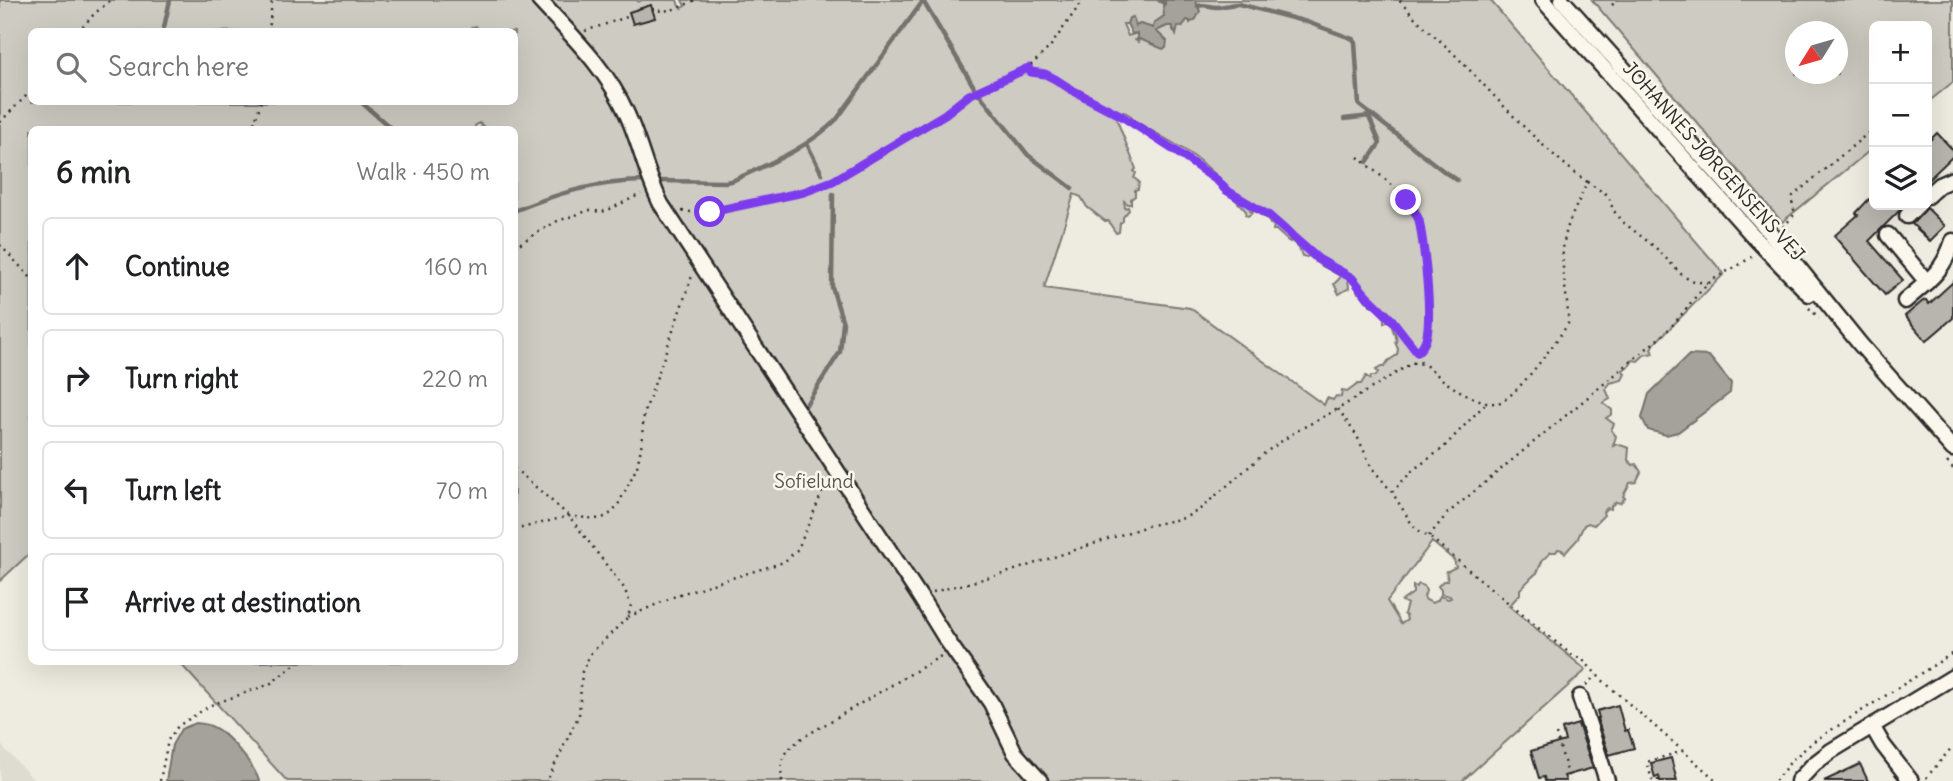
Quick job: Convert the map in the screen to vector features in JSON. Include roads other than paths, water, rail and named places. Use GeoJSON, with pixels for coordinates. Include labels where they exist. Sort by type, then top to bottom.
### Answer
{"type":"FeatureCollection","features":[{"type":"Feature","properties":{"kind":"street"},"geometry":{"type":"LineString","coordinates":[[538,0],[573,38],[618,95],[655,191],[669,216],[952,648],[991,703],[1015,753],[1040,781]]}},
{"type":"Feature","properties":{"kind":"street","name":"JOHANNES JØRGENSENS VEJ"},"geometry":{"type":"LineString","coordinates":[[1543,0],[1763,246],[1860,344]]}},
{"type":"Feature","properties":{"kind":"street","name":"JOHANNES JØRGENSENS VEJ"},"geometry":{"type":"LineString","coordinates":[[1562,0],[1768,230],[1860,344],[1953,449]]}},
{"type":"Feature","properties":{"kind":"street"},"geometry":{"type":"LineString","coordinates":[[1932,191],[1953,179]]}},
{"type":"Feature","properties":{"kind":"street"},"geometry":{"type":"LineString","coordinates":[[1907,216],[1913,210]]}},
{"type":"Feature","properties":{"kind":"street"},"geometry":{"type":"LineString","coordinates":[[1888,235],[1927,282]]}},
{"type":"Feature","properties":{"kind":"street"},"geometry":{"type":"LineString","coordinates":[[1905,301],[1938,273],[1948,257],[1953,241]]}},
{"type":"Feature","properties":{"kind":"street"},"geometry":{"type":"LineString","coordinates":[[1798,781],[1822,757],[1953,677]]}},
{"type":"Feature","properties":{"kind":"street"},"geometry":{"type":"LineString","coordinates":[[1580,697],[1607,781]]}},
{"type":"Feature","properties":{"kind":"street"},"geometry":{"type":"LineString","coordinates":[[1872,726],[1911,781]]}},
{"type":"Feature","properties":{"kind":"waterway"},"geometry":{"type":"LineString","coordinates":[[164,28],[170,0]]}},
{"type":"Feature","properties":{"kind":"waterway"},"geometry":{"type":"LineString","coordinates":[[1159,0],[1164,3]]}},
{"type":"Feature","properties":{"kind":"waterway"},"geometry":{"type":"LineString","coordinates":[[923,1],[974,87]]}},
{"type":"Feature","properties":{"kind":"waterway"},"geometry":{"type":"LineString","coordinates":[[659,181],[734,180],[814,138],[837,119],[923,1]]}},
{"type":"Feature","properties":{"kind":"waterway"},"geometry":{"type":"LineString","coordinates":[[1198,6],[1239,4],[1307,22],[1353,39],[1359,105],[1457,180]]}},
{"type":"Feature","properties":{"kind":"waterway"},"geometry":{"type":"LineString","coordinates":[[980,95],[1028,155],[1072,188]]}},
{"type":"Feature","properties":{"kind":"waterway"},"geometry":{"type":"LineString","coordinates":[[364,105],[388,126]]}},
{"type":"Feature","properties":{"kind":"waterway"},"geometry":{"type":"LineString","coordinates":[[1344,119],[1370,116]]}},
{"type":"Feature","properties":{"kind":"waterway"},"geometry":{"type":"LineString","coordinates":[[1367,162],[1380,143],[1369,117]]}},
{"type":"Feature","properties":{"kind":"waterway"},"geometry":{"type":"LineString","coordinates":[[807,144],[822,174]]}},
{"type":"Feature","properties":{"kind":"waterway"},"geometry":{"type":"LineString","coordinates":[[518,210],[577,190],[643,181]]}},
{"type":"Feature","properties":{"kind":"waterway"},"geometry":{"type":"LineString","coordinates":[[805,406],[840,352],[843,323],[832,287],[833,194]]}},
{"type":"Feature","properties":{"kind":"park label","name":"Sofielund"},"geometry":{"type":"Point","coordinates":[814,481]}}]}
